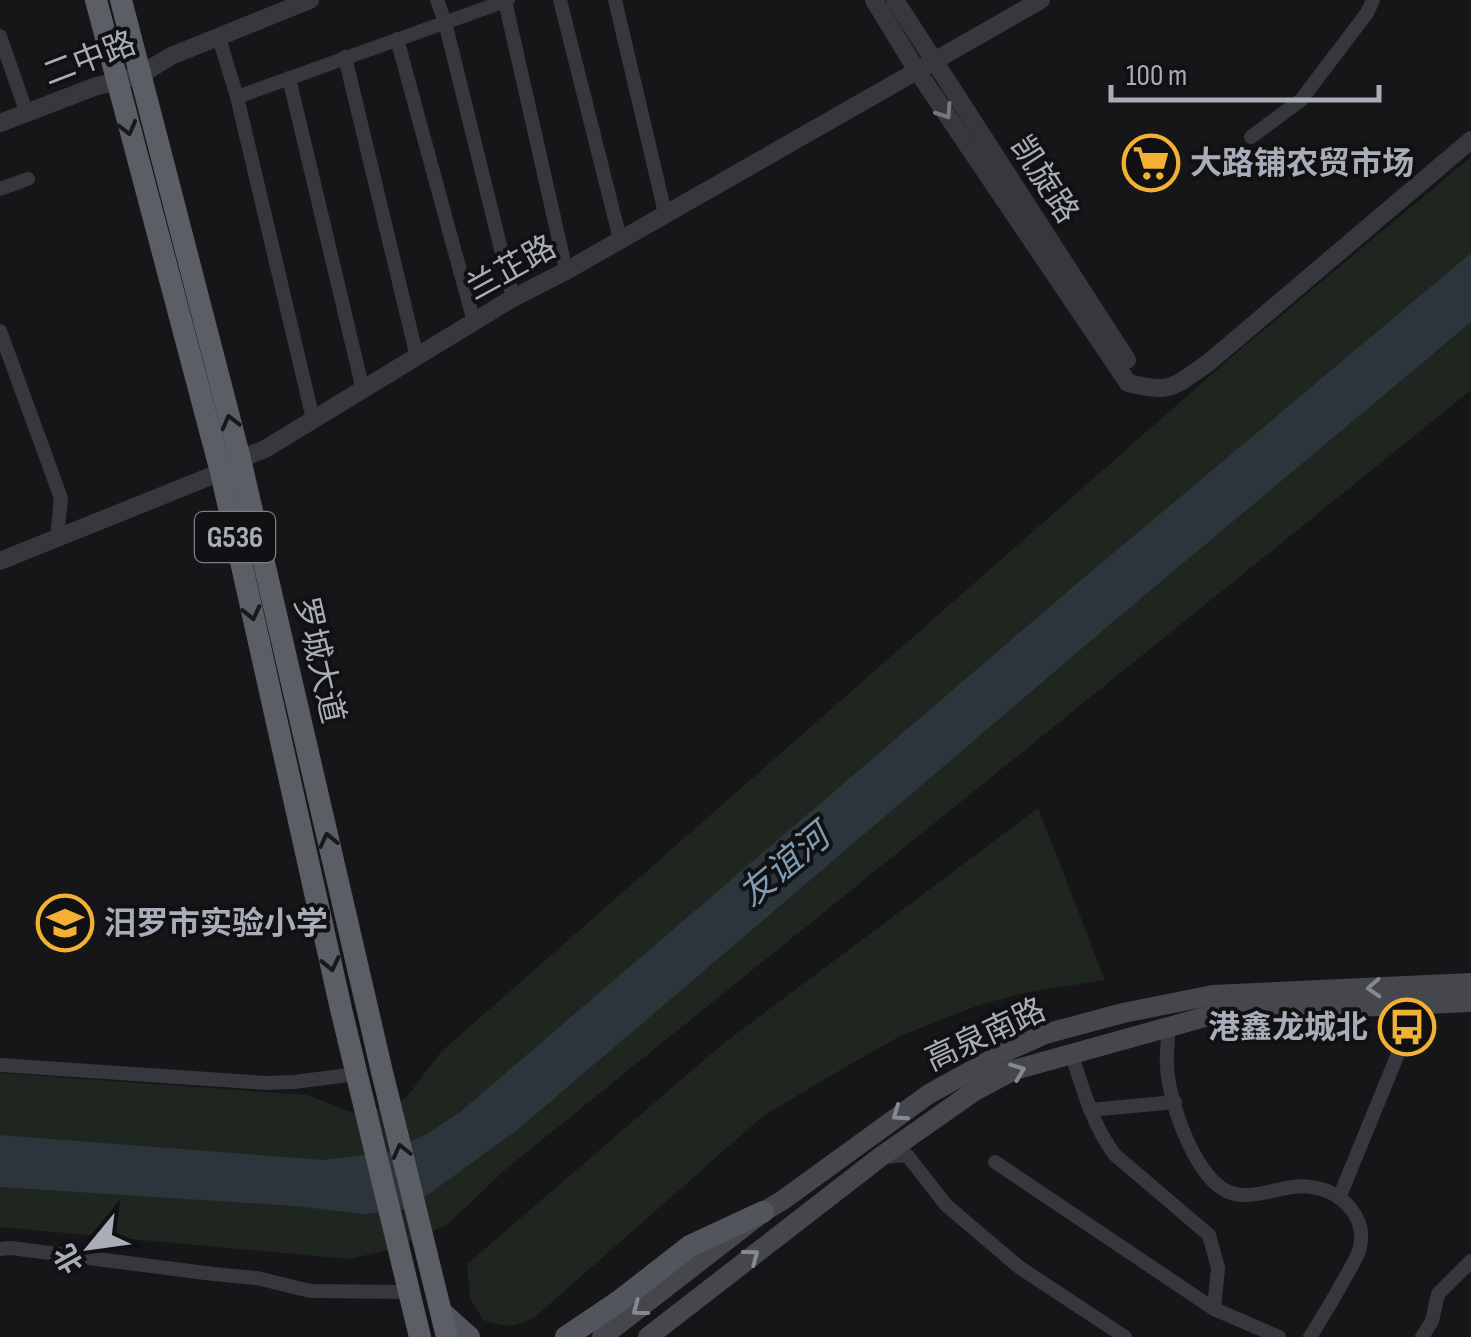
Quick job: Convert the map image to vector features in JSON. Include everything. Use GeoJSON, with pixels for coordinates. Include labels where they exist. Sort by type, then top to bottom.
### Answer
{"type":"FeatureCollection","features":[{"type":"Feature","properties":{"kind":"highway","name":"罗城大道"},"geometry":{"type":"LineString","coordinates":[[96,0],[116,81],[230,466],[357,1076],[420,1337]]}},
{"type":"Feature","properties":{"kind":"highway","name":"罗城大道"},"geometry":{"type":"LineString","coordinates":[[120,0],[230,466],[447,1337]]}},
{"type":"Feature","properties":{"kind":"main road","name":"高泉南路"},"geometry":{"type":"LineString","coordinates":[[602,1337],[763,1212],[929,1094],[1045,1034],[1213,995],[1471,983]]}},
{"type":"Feature","properties":{"kind":"main road","name":"高泉南路"},"geometry":{"type":"LineString","coordinates":[[648,1337],[880,1158],[973,1092],[1014,1070],[1219,1013],[1471,1002]]}},
{"type":"Feature","properties":{"kind":"main road"},"geometry":{"type":"LineString","coordinates":[[566,1337],[690,1246],[763,1212]]}},
{"type":"Feature","properties":{"kind":"main road"},"geometry":{"type":"LineString","coordinates":[[441,1312],[470,1337]]}},
{"type":"Feature","properties":{"kind":"street","name":"二中路"},"geometry":{"type":"LineString","coordinates":[[0,124],[94,87],[140,74],[171,56],[310,0]]}},
{"type":"Feature","properties":{"kind":"street"},"geometry":{"type":"LineString","coordinates":[[437,0],[513,298]]}},
{"type":"Feature","properties":{"kind":"street"},"geometry":{"type":"LineString","coordinates":[[237,97],[506,0],[566,271]]}},
{"type":"Feature","properties":{"kind":"street"},"geometry":{"type":"LineString","coordinates":[[560,0],[620,239]]}},
{"type":"Feature","properties":{"kind":"street"},"geometry":{"type":"LineString","coordinates":[[616,0],[665,212]]}},
{"type":"Feature","properties":{"kind":"street"},"geometry":{"type":"LineString","coordinates":[[874,0],[924,64]]}},
{"type":"Feature","properties":{"kind":"street","name":"凯旋路"},"geometry":{"type":"LineString","coordinates":[[895,0],[924,64],[1148,388],[1170,389],[1208,363],[1471,140]]}},
{"type":"Feature","properties":{"kind":"street","name":"兰芷路"},"geometry":{"type":"LineString","coordinates":[[0,561],[265,450],[513,298],[1041,0]]}},
{"type":"Feature","properties":{"kind":"street"},"geometry":{"type":"LineString","coordinates":[[1251,138],[1302,100],[1374,0]]}},
{"type":"Feature","properties":{"kind":"street"},"geometry":{"type":"LineString","coordinates":[[0,36],[28,114]]}},
{"type":"Feature","properties":{"kind":"street"},"geometry":{"type":"LineString","coordinates":[[218,38],[237,97],[313,419]]}},
{"type":"Feature","properties":{"kind":"street"},"geometry":{"type":"LineString","coordinates":[[397,39],[474,322]]}},
{"type":"Feature","properties":{"kind":"street"},"geometry":{"type":"LineString","coordinates":[[345,57],[417,357]]}},
{"type":"Feature","properties":{"kind":"street"},"geometry":{"type":"LineString","coordinates":[[289,78],[364,390]]}},
{"type":"Feature","properties":{"kind":"street"},"geometry":{"type":"LineString","coordinates":[[0,189],[28,179]]}},
{"type":"Feature","properties":{"kind":"street"},"geometry":{"type":"LineString","coordinates":[[0,331],[61,498],[57,538]]}},
{"type":"Feature","properties":{"kind":"street"},"geometry":{"type":"LineString","coordinates":[[1339,1198],[1418,1005]]}},
{"type":"Feature","properties":{"kind":"street"},"geometry":{"type":"LineString","coordinates":[[1169,1028],[1166,1069],[1182,1131],[1198,1163],[1217,1185],[1234,1194],[1313,1187],[1354,1209],[1360,1228],[1360,1250],[1310,1337]]}},
{"type":"Feature","properties":{"kind":"street"},"geometry":{"type":"LineString","coordinates":[[1071,1053],[1104,1141],[1209,1235],[1218,1268],[1214,1309]]}},
{"type":"Feature","properties":{"kind":"street"},"geometry":{"type":"LineString","coordinates":[[0,1064],[266,1083],[357,1076]]}},
{"type":"Feature","properties":{"kind":"street"},"geometry":{"type":"LineString","coordinates":[[1090,1110],[1175,1102]]}},
{"type":"Feature","properties":{"kind":"street"},"geometry":{"type":"LineString","coordinates":[[880,1158],[907,1155],[946,1205],[1019,1267],[1124,1337]]}},
{"type":"Feature","properties":{"kind":"street"},"geometry":{"type":"LineString","coordinates":[[995,1162],[1214,1309],[1279,1337]]}},
{"type":"Feature","properties":{"kind":"street"},"geometry":{"type":"LineString","coordinates":[[0,1250],[11,1248],[257,1278],[310,1290],[409,1292]]}},
{"type":"Feature","properties":{"kind":"street"},"geometry":{"type":"LineString","coordinates":[[1422,1337],[1432,1321],[1438,1294],[1471,1260]]}},
{"type":"Feature","properties":{"kind":"shaded area"},"geometry":{"type":"Polygon","coordinates":[[[1471,157],[1471,390],[507,1168],[447,1225],[389,1250],[350,1259],[0,1227],[0,1073],[307,1095],[354,1113],[406,1098],[441,1052],[1236,353],[1471,157]]]}},
{"type":"Feature","properties":{"kind":"shaded area"},"geometry":{"type":"Polygon","coordinates":[[[1038,808],[1105,980],[982,1004],[900,1036],[763,1116],[535,1317],[509,1326],[483,1320],[470,1298],[467,1264],[724,1043],[1038,808]]]}},
{"type":"Feature","properties":{"kind":"water","name":"友谊河"},"geometry":{"type":"Polygon","coordinates":[[[1471,253],[1471,322],[516,1131],[408,1209],[363,1214],[0,1187],[0,1135],[323,1160],[388,1152],[425,1135],[460,1112],[1067,592],[1471,253]]]}},
{"type":"Feature","properties":{"kind":"place","name":"大路铺农贸市场"},"geometry":{"type":"Point","coordinates":[1151,163]}},
{"type":"Feature","properties":{"kind":"place","name":"汨罗市实验小学"},"geometry":{"type":"Point","coordinates":[65,923]}},
{"type":"Feature","properties":{"kind":"place","name":"港鑫龙城北"},"geometry":{"type":"Point","coordinates":[1407,1027]}}]}
